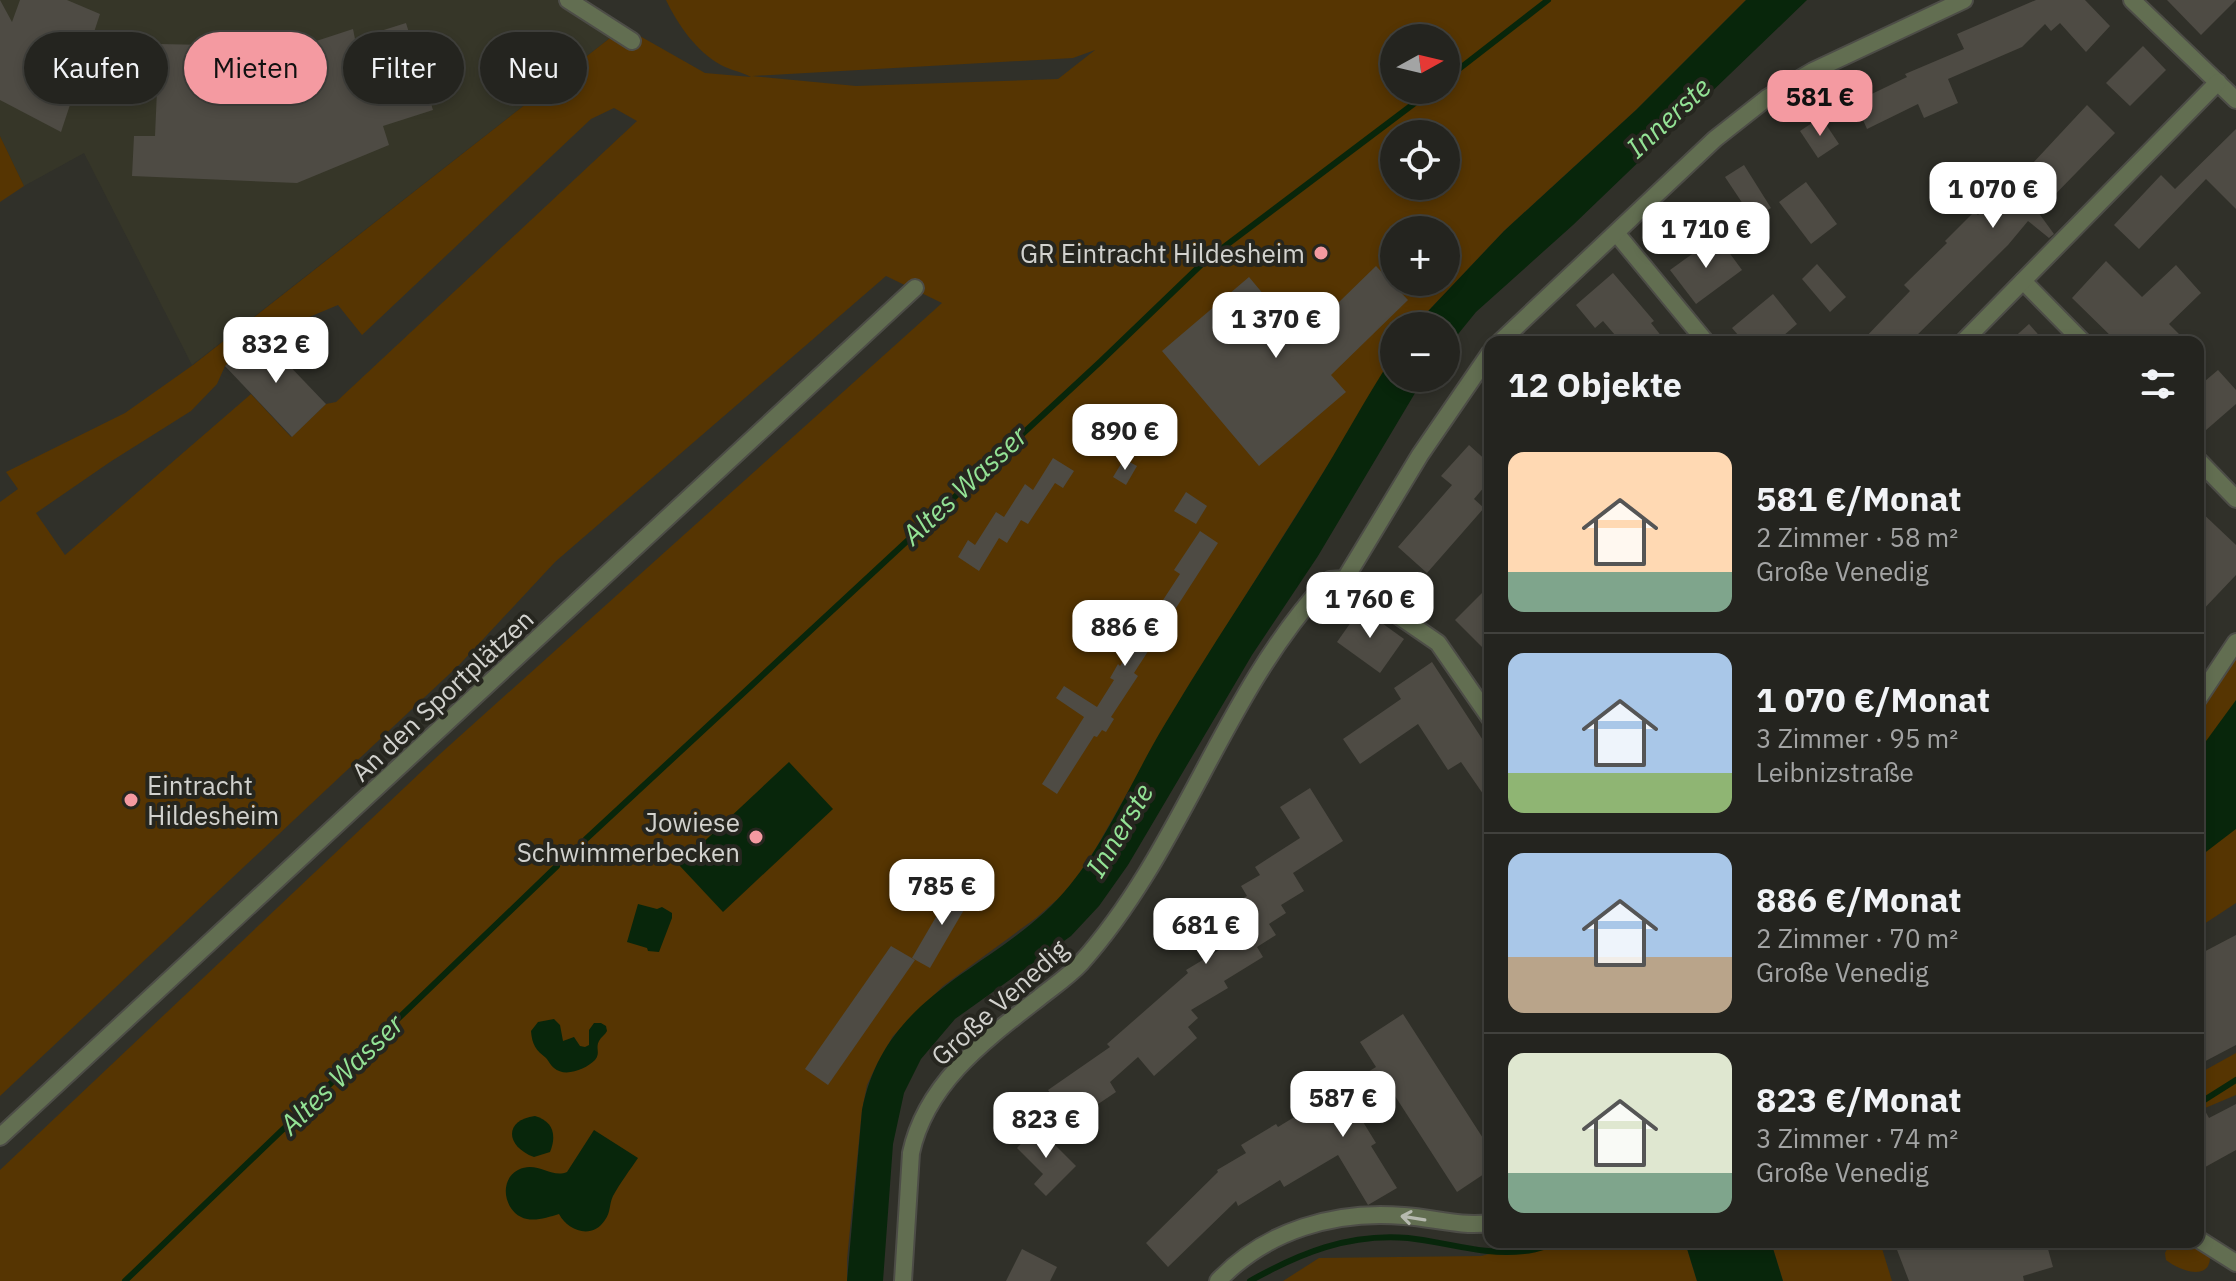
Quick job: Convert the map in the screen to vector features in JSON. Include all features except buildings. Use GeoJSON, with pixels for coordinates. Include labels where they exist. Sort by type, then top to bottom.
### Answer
{"type":"FeatureCollection","features":[{"type":"Feature","properties":{"kind":"street"},"geometry":{"type":"LineString","coordinates":[[568,0],[632,41]]}},
{"type":"Feature","properties":{"kind":"street"},"geometry":{"type":"LineString","coordinates":[[1506,336],[1715,139],[1767,98],[1813,71],[1964,0]]}},
{"type":"Feature","properties":{"kind":"street"},"geometry":{"type":"LineString","coordinates":[[1969,336],[2023,281],[2230,90],[2132,0]]}},
{"type":"Feature","properties":{"kind":"street"},"geometry":{"type":"LineString","coordinates":[[1617,234],[1701,336]]}},
{"type":"Feature","properties":{"kind":"street"},"geometry":{"type":"LineString","coordinates":[[2023,281],[2077,336]]}},
{"type":"Feature","properties":{"kind":"street","name":"An den Sportplätzen"},"geometry":{"type":"LineString","coordinates":[[0,1137],[915,288]]}},
{"type":"Feature","properties":{"kind":"street","name":"Große Venedig"},"geometry":{"type":"LineString","coordinates":[[903,1281],[911,1153],[914,1137],[930,1104],[973,1051],[1063,980],[1101,938],[1150,869],[1239,706],[1272,653],[1324,585],[1330,580],[1345,579],[1420,455],[1484,362]]}},
{"type":"Feature","properties":{"kind":"street"},"geometry":{"type":"LineString","coordinates":[[2204,466],[2236,499]]}},
{"type":"Feature","properties":{"kind":"street"},"geometry":{"type":"LineString","coordinates":[[1345,579],[1438,643],[1484,709]]}},
{"type":"Feature","properties":{"kind":"street"},"geometry":{"type":"LineString","coordinates":[[2204,690],[2236,642]]}},
{"type":"Feature","properties":{"kind":"street"},"geometry":{"type":"LineString","coordinates":[[1218,1281],[1279,1236],[1327,1219],[1375,1214],[1468,1226],[1484,1224]]}},
{"type":"Feature","properties":{"kind":"street"},"geometry":{"type":"LineString","coordinates":[[2204,1243],[2236,1263]]}},
{"type":"Feature","properties":{"kind":"shaded area"},"geometry":{"type":"Polygon","coordinates":[[[0,0],[585,0],[624,27],[587,56],[587,32],[480,32],[480,104],[526,104],[192,365],[84,153],[24,186],[0,136],[0,0]]]}},
{"type":"Feature","properties":{"kind":"shaded area"},"geometry":{"type":"Polygon","coordinates":[[[666,0],[1746,0],[1636,110],[1504,231],[1460,277],[1460,216],[1380,216],[1380,296],[1442,296],[1427,312],[1380,312],[1380,379],[1184,693],[1076,878],[1036,918],[943,986],[893,1036],[867,1085],[862,1110],[847,1281],[0,1281],[0,1170],[440,754],[942,303],[886,276],[555,562],[460,664],[0,1096],[0,502],[18,489],[6,472],[125,413],[193,365],[526,104],[587,104],[587,56],[624,27],[705,73],[751,77],[721,65],[682,28],[666,0]],[[1095,50],[1073,58],[752,76],[856,86],[1058,79],[1095,50]],[[614,108],[591,119],[362,335],[338,305],[283,328],[259,334],[225,366],[217,384],[191,411],[36,513],[65,555],[251,394],[291,437],[326,404],[336,402],[637,121],[614,108]]]}},
{"type":"Feature","properties":{"kind":"shaded area"},"geometry":{"type":"Polygon","coordinates":[[[0,136],[24,186],[0,202],[0,136]]]}},
{"type":"Feature","properties":{"kind":"shaded area"},"geometry":{"type":"Polygon","coordinates":[[[2236,646],[2236,903],[2204,924],[2204,694],[2236,646]]]}},
{"type":"Feature","properties":{"kind":"shaded area"},"geometry":{"type":"Polygon","coordinates":[[[2236,1053],[2236,1095],[2204,1108],[2204,1071],[2236,1053]]]}},
{"type":"Feature","properties":{"kind":"shaded area"},"geometry":{"type":"Polygon","coordinates":[[[1514,1248],[1687,1248],[1697,1281],[1283,1281],[1319,1258],[1481,1256],[1514,1248]]]}},
{"type":"Feature","properties":{"kind":"shaded area"},"geometry":{"type":"Polygon","coordinates":[[[1773,1248],[1882,1248],[1892,1281],[1783,1281],[1773,1248]]]}},
{"type":"Feature","properties":{"kind":"shaded area"},"geometry":{"type":"Polygon","coordinates":[[[2168,1248],[2196,1248],[2210,1258],[2205,1270],[2193,1272],[2166,1260],[2168,1248]]]}},
{"type":"Feature","properties":{"kind":"water","name":"Innerste"},"geometry":{"type":"Polygon","coordinates":[[[1746,0],[1807,0],[1573,225],[1476,312],[1460,332],[1460,312],[1427,312],[1442,296],[1460,296],[1460,277],[1504,231],[1636,110],[1746,0]]]}},
{"type":"Feature","properties":{"kind":"water","name":"Innerste"},"geometry":{"type":"Polygon","coordinates":[[[1380,377],[1380,392],[1416,392],[1318,556],[1252,655],[1128,865],[1099,906],[1071,936],[955,1019],[921,1059],[904,1093],[893,1144],[883,1281],[847,1281],[862,1110],[875,1068],[895,1034],[921,1006],[950,982],[1043,914],[1070,885],[1109,827],[1183,694],[1380,377]]]}},
{"type":"Feature","properties":{"kind":"water"},"geometry":{"type":"Polygon","coordinates":[[[2236,700],[2236,829],[2204,853],[2204,744],[2236,700]]]}},
{"type":"Feature","properties":{"kind":"water","name":"Jowiese Schwimmerbecken"},"geometry":{"type":"Polygon","coordinates":[[[789,762],[833,809],[723,912],[679,865],[789,762]]]}},
{"type":"Feature","properties":{"kind":"water"},"geometry":{"type":"Polygon","coordinates":[[[638,904],[657,909],[662,907],[672,913],[659,952],[627,942],[638,904]]]}},
{"type":"Feature","properties":{"kind":"water"},"geometry":{"type":"Polygon","coordinates":[[[554,1019],[560,1025],[563,1041],[574,1037],[580,1046],[585,1047],[589,1045],[589,1030],[594,1023],[606,1026],[607,1031],[598,1044],[595,1060],[569,1072],[553,1067],[535,1047],[531,1031],[538,1022],[554,1019]]]}},
{"type":"Feature","properties":{"kind":"water"},"geometry":{"type":"Polygon","coordinates":[[[535,1116],[550,1125],[553,1140],[550,1152],[534,1157],[518,1147],[512,1134],[518,1123],[535,1116]]]}},
{"type":"Feature","properties":{"kind":"water"},"geometry":{"type":"Polygon","coordinates":[[[594,1130],[638,1158],[613,1196],[607,1217],[600,1226],[594,1230],[580,1231],[568,1225],[559,1214],[531,1219],[513,1211],[506,1197],[511,1175],[531,1167],[561,1174],[567,1172],[594,1130]]]}},
{"type":"Feature","properties":{"kind":"water"},"geometry":{"type":"Polygon","coordinates":[[[1687,1248],[1773,1248],[1783,1281],[1697,1281],[1687,1248]]]}},
{"type":"Feature","properties":{"kind":"waterway","name":"Altes Wasser"},"geometry":{"type":"LineString","coordinates":[[1460,68],[1548,0]]}},
{"type":"Feature","properties":{"kind":"waterway","name":"Altes Wasser"},"geometry":{"type":"LineString","coordinates":[[586,839],[1204,262],[1413,104]]}},
{"type":"Feature","properties":{"kind":"waterway","name":"Altes Wasser"},"geometry":{"type":"LineString","coordinates":[[125,1281],[557,866]]}},
{"type":"Feature","properties":{"kind":"waterway"},"geometry":{"type":"LineString","coordinates":[[2204,1100],[2236,1080]]}},
{"type":"Feature","properties":{"kind":"waterway"},"geometry":{"type":"LineString","coordinates":[[1250,1281],[1306,1254],[1365,1239],[1408,1238],[1509,1252],[1540,1248]]}},
{"type":"Feature","properties":{"kind":"place","name":"GR Eintracht Hildesheim"},"geometry":{"type":"Point","coordinates":[1321,253]}},
{"type":"Feature","properties":{"kind":"place","name":"Eintracht Hildesheim"},"geometry":{"type":"Point","coordinates":[131,800]}},
{"type":"Feature","properties":{"kind":"place","name":"Jowiese Schwimmerbecken"},"geometry":{"type":"Point","coordinates":[756,837]}}]}
